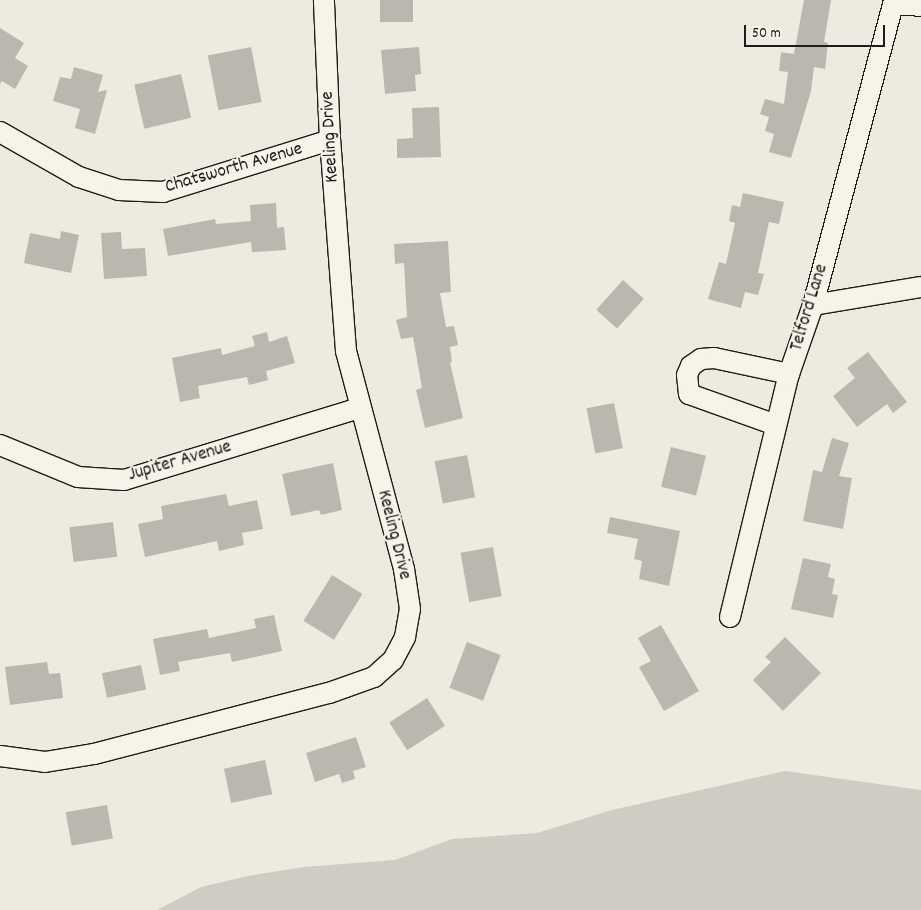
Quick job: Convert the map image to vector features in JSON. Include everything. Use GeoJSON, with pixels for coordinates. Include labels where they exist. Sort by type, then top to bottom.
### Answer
{"type":"FeatureCollection","features":[{"type":"Feature","properties":{"kind":"street","name":"Keeling Drive"},"geometry":{"type":"LineString","coordinates":[[0,756],[45,762],[94,754],[329,693],[374,677],[393,660],[405,638],[410,609],[404,569],[346,351],[330,140],[324,0]]}},
{"type":"Feature","properties":{"kind":"street"},"geometry":{"type":"LineString","coordinates":[[894,2],[921,6]]}},
{"type":"Feature","properties":{"kind":"street","name":"Telford Lane"},"geometry":{"type":"LineString","coordinates":[[730,617],[789,374],[813,305],[894,2]]}},
{"type":"Feature","properties":{"kind":"street","name":"Chatsworth Avenue"},"geometry":{"type":"LineString","coordinates":[[0,132],[79,177],[119,190],[163,192],[330,140]]}},
{"type":"Feature","properties":{"kind":"street"},"geometry":{"type":"LineString","coordinates":[[813,305],[921,287]]}},
{"type":"Feature","properties":{"kind":"street"},"geometry":{"type":"LineString","coordinates":[[776,425],[689,394],[687,374],[691,366],[701,360],[714,358],[789,374]]}},
{"type":"Feature","properties":{"kind":"street","name":"Jupiter Avenue"},"geometry":{"type":"LineString","coordinates":[[0,445],[78,477],[124,480],[360,408]]}},
{"type":"Feature","properties":{"kind":"shaded area"},"geometry":{"type":"Polygon","coordinates":[[[785,771],[921,790],[921,910],[157,910],[201,887],[248,876],[303,867],[395,860],[452,839],[537,833],[612,810],[785,771]]]}},
{"type":"Feature","properties":{"kind":"building"},"geometry":{"type":"Polygon","coordinates":[[[380,0],[413,0],[413,22],[380,22],[380,0]]]}},
{"type":"Feature","properties":{"kind":"building"},"geometry":{"type":"Polygon","coordinates":[[[804,0],[831,0],[824,42],[828,43],[825,69],[814,67],[811,91],[791,158],[769,152],[774,134],[765,131],[769,117],[760,114],[765,99],[784,104],[788,72],[779,71],[781,52],[794,54],[804,0]]]}},
{"type":"Feature","properties":{"kind":"building"},"geometry":{"type":"Polygon","coordinates":[[[0,28],[24,43],[15,58],[28,66],[15,89],[2,81],[0,84],[0,28]]]}},
{"type":"Feature","properties":{"kind":"building"},"geometry":{"type":"Polygon","coordinates":[[[251,47],[262,102],[218,110],[208,55],[251,47]]]}},
{"type":"Feature","properties":{"kind":"building"},"geometry":{"type":"Polygon","coordinates":[[[419,47],[421,74],[415,75],[416,91],[385,94],[381,50],[419,47]]]}},
{"type":"Feature","properties":{"kind":"building"},"geometry":{"type":"Polygon","coordinates":[[[74,67],[103,75],[98,92],[107,90],[95,134],[75,128],[80,109],[53,101],[60,77],[71,79],[74,67]]]}},
{"type":"Feature","properties":{"kind":"building"},"geometry":{"type":"Polygon","coordinates":[[[181,74],[191,118],[144,129],[134,85],[181,74]]]}},
{"type":"Feature","properties":{"kind":"building"},"geometry":{"type":"Polygon","coordinates":[[[439,107],[441,157],[397,158],[397,139],[413,138],[412,108],[439,107]]]}},
{"type":"Feature","properties":{"kind":"building"},"geometry":{"type":"Polygon","coordinates":[[[743,193],[784,202],[779,224],[769,222],[758,273],[764,274],[758,295],[745,292],[741,308],[708,299],[719,262],[726,264],[735,223],[729,221],[732,205],[740,207],[743,193]]]}},
{"type":"Feature","properties":{"kind":"building"},"geometry":{"type":"Polygon","coordinates":[[[276,203],[277,228],[284,227],[286,250],[252,252],[251,242],[168,256],[163,229],[215,219],[216,224],[251,221],[250,205],[276,203]]]}},
{"type":"Feature","properties":{"kind":"building"},"geometry":{"type":"Polygon","coordinates":[[[61,231],[79,235],[71,273],[24,263],[30,233],[60,239],[61,231]]]}},
{"type":"Feature","properties":{"kind":"building"},"geometry":{"type":"Polygon","coordinates":[[[121,232],[122,249],[145,248],[147,276],[104,279],[101,233],[121,232]]]}},
{"type":"Feature","properties":{"kind":"building"},"geometry":{"type":"Polygon","coordinates":[[[448,241],[451,292],[440,293],[446,327],[454,326],[458,345],[450,347],[452,362],[450,363],[463,418],[425,428],[416,390],[422,388],[413,337],[401,339],[396,320],[407,317],[404,263],[395,264],[394,244],[448,241]]]}},
{"type":"Feature","properties":{"kind":"building"},"geometry":{"type":"Polygon","coordinates":[[[623,280],[644,299],[617,328],[596,310],[623,280]]]}},
{"type":"Feature","properties":{"kind":"building"},"geometry":{"type":"Polygon","coordinates":[[[267,332],[269,342],[287,336],[295,363],[266,371],[268,380],[249,385],[247,377],[198,386],[200,398],[180,402],[172,358],[221,348],[222,355],[255,346],[252,336],[267,332]]]}},
{"type":"Feature","properties":{"kind":"building"},"geometry":{"type":"Polygon","coordinates":[[[868,352],[907,402],[893,413],[887,404],[857,427],[833,396],[855,378],[847,368],[868,352]]]}},
{"type":"Feature","properties":{"kind":"building"},"geometry":{"type":"Polygon","coordinates":[[[614,403],[623,448],[595,453],[587,408],[614,403]]]}},
{"type":"Feature","properties":{"kind":"building"},"geometry":{"type":"Polygon","coordinates":[[[832,438],[849,443],[839,476],[852,478],[843,529],[803,521],[813,470],[822,472],[832,438]]]}},
{"type":"Feature","properties":{"kind":"building"},"geometry":{"type":"Polygon","coordinates":[[[671,447],[706,456],[696,495],[661,487],[671,447]]]}},
{"type":"Feature","properties":{"kind":"building"},"geometry":{"type":"Polygon","coordinates":[[[467,455],[475,497],[443,504],[435,461],[467,455]]]}},
{"type":"Feature","properties":{"kind":"building"},"geometry":{"type":"Polygon","coordinates":[[[333,463],[342,510],[321,515],[319,510],[291,516],[282,474],[333,463]]]}},
{"type":"Feature","properties":{"kind":"building"},"geometry":{"type":"Polygon","coordinates":[[[226,494],[229,506],[257,500],[263,529],[242,533],[244,545],[219,551],[217,541],[145,557],[138,524],[163,519],[161,506],[226,494]]]}},
{"type":"Feature","properties":{"kind":"building"},"geometry":{"type":"Polygon","coordinates":[[[610,517],[680,531],[669,586],[639,579],[642,561],[634,559],[638,539],[607,533],[610,517]]]}},
{"type":"Feature","properties":{"kind":"building"},"geometry":{"type":"Polygon","coordinates":[[[113,522],[117,557],[74,562],[69,527],[113,522]]]}},
{"type":"Feature","properties":{"kind":"building"},"geometry":{"type":"Polygon","coordinates":[[[493,547],[502,596],[469,602],[461,553],[493,547]]]}},
{"type":"Feature","properties":{"kind":"building"},"geometry":{"type":"Polygon","coordinates":[[[803,558],[831,564],[828,577],[835,579],[832,594],[838,595],[833,618],[791,609],[803,558]]]}},
{"type":"Feature","properties":{"kind":"building"},"geometry":{"type":"Polygon","coordinates":[[[332,575],[363,594],[334,640],[303,621],[332,575]]]}},
{"type":"Feature","properties":{"kind":"building"},"geometry":{"type":"Polygon","coordinates":[[[274,615],[282,651],[232,662],[230,653],[178,662],[180,671],[160,675],[153,639],[207,629],[209,638],[256,628],[254,619],[274,615]]]}},
{"type":"Feature","properties":{"kind":"building"},"geometry":{"type":"Polygon","coordinates":[[[661,625],[699,691],[664,711],[639,667],[651,661],[638,638],[661,625]]]}},
{"type":"Feature","properties":{"kind":"building"},"geometry":{"type":"Polygon","coordinates":[[[785,637],[821,673],[783,711],[753,680],[771,662],[765,657],[785,637]]]}},
{"type":"Feature","properties":{"kind":"building"},"geometry":{"type":"Polygon","coordinates":[[[467,642],[501,655],[483,701],[449,688],[467,642]]]}},
{"type":"Feature","properties":{"kind":"building"},"geometry":{"type":"Polygon","coordinates":[[[47,662],[49,674],[60,673],[63,698],[10,705],[5,667],[47,662]]]}},
{"type":"Feature","properties":{"kind":"building"},"geometry":{"type":"Polygon","coordinates":[[[141,665],[146,689],[107,698],[102,673],[141,665]]]}},
{"type":"Feature","properties":{"kind":"building"},"geometry":{"type":"Polygon","coordinates":[[[427,698],[445,726],[407,750],[389,723],[427,698]]]}},
{"type":"Feature","properties":{"kind":"building"},"geometry":{"type":"Polygon","coordinates":[[[356,737],[366,767],[353,771],[355,779],[342,783],[339,774],[315,782],[306,753],[356,737]]]}},
{"type":"Feature","properties":{"kind":"building"},"geometry":{"type":"Polygon","coordinates":[[[265,760],[272,794],[231,803],[224,769],[265,760]]]}},
{"type":"Feature","properties":{"kind":"building"},"geometry":{"type":"Polygon","coordinates":[[[107,805],[113,838],[72,846],[66,812],[107,805]]]}}]}
